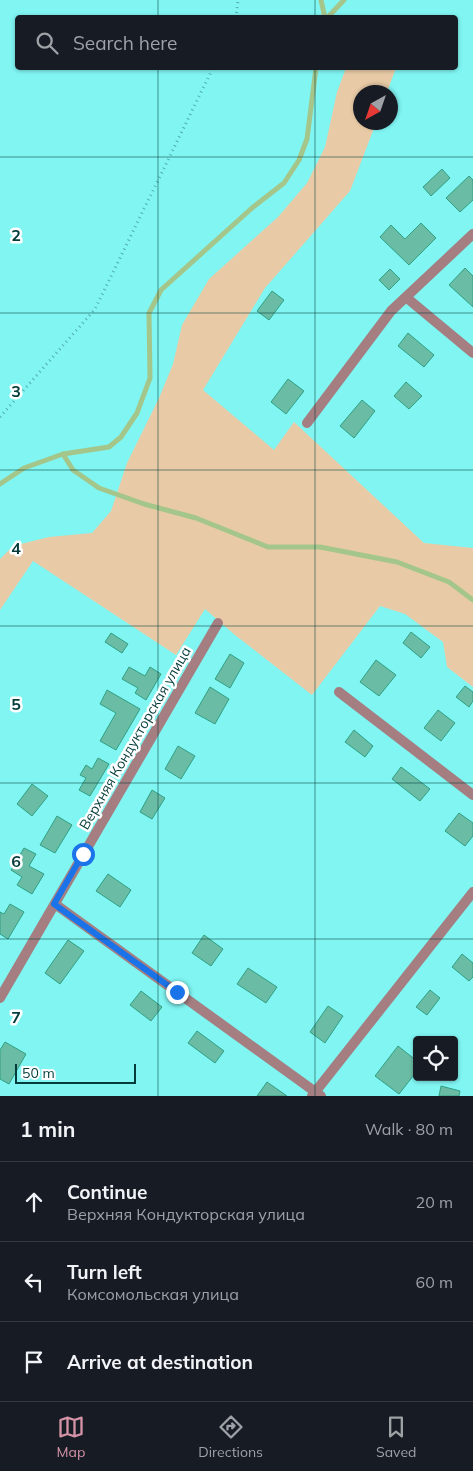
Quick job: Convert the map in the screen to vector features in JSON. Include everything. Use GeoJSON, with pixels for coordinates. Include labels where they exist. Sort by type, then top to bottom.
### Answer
{"type":"FeatureCollection","features":[{"type":"Feature","properties":{"kind":"street"},"geometry":{"type":"LineString","coordinates":[[307,423],[391,311],[473,234]]}},
{"type":"Feature","properties":{"kind":"street"},"geometry":{"type":"LineString","coordinates":[[406,298],[473,353]]}},
{"type":"Feature","properties":{"kind":"street","name":"Верхняя Кондукторская улица"},"geometry":{"type":"LineString","coordinates":[[0,998],[218,623]]}},
{"type":"Feature","properties":{"kind":"street"},"geometry":{"type":"LineString","coordinates":[[339,692],[473,795]]}},
{"type":"Feature","properties":{"kind":"street"},"geometry":{"type":"LineString","coordinates":[[54,904],[316,1095],[473,892]]}},
{"type":"Feature","properties":{"kind":"path"},"geometry":{"type":"LineString","coordinates":[[236,15],[238,0]]}},
{"type":"Feature","properties":{"kind":"path"},"geometry":{"type":"LineString","coordinates":[[0,417],[95,309],[212,70]]}},
{"type":"Feature","properties":{"kind":"shaded area"},"geometry":{"type":"Polygon","coordinates":[[[345,70],[395,70],[390,85],[353,85],[353,130],[373,130],[350,191],[265,288],[203,390],[274,450],[294,422],[424,543],[473,548],[473,687],[447,667],[443,642],[405,614],[380,606],[312,695],[205,609],[176,655],[33,561],[0,610],[0,559],[13,546],[49,537],[92,533],[111,511],[127,463],[159,398],[173,364],[182,325],[209,279],[278,217],[307,183],[325,147],[337,92],[345,70]]]}},
{"type":"Feature","properties":{"kind":"building"},"geometry":{"type":"Polygon","coordinates":[[[442,169],[450,178],[431,196],[423,187],[442,169]]]}},
{"type":"Feature","properties":{"kind":"building"},"geometry":{"type":"Polygon","coordinates":[[[469,176],[473,180],[473,200],[460,212],[446,198],[469,176]]]}},
{"type":"Feature","properties":{"kind":"building"},"geometry":{"type":"Polygon","coordinates":[[[421,223],[436,238],[409,265],[380,237],[391,225],[405,239],[421,223]]]}},
{"type":"Feature","properties":{"kind":"building"},"geometry":{"type":"Polygon","coordinates":[[[465,268],[473,276],[473,307],[449,285],[465,268]]]}},
{"type":"Feature","properties":{"kind":"building"},"geometry":{"type":"Polygon","coordinates":[[[390,269],[400,279],[389,290],[379,280],[390,269]]]}},
{"type":"Feature","properties":{"kind":"building"},"geometry":{"type":"Polygon","coordinates":[[[272,291],[284,300],[269,320],[257,311],[272,291]]]}},
{"type":"Feature","properties":{"kind":"building"},"geometry":{"type":"Polygon","coordinates":[[[408,333],[434,355],[424,367],[398,346],[408,333]]]}},
{"type":"Feature","properties":{"kind":"building"},"geometry":{"type":"Polygon","coordinates":[[[288,379],[304,391],[286,414],[271,402],[288,379]]]}},
{"type":"Feature","properties":{"kind":"building"},"geometry":{"type":"Polygon","coordinates":[[[406,382],[422,396],[409,409],[394,396],[406,382]]]}},
{"type":"Feature","properties":{"kind":"building"},"geometry":{"type":"Polygon","coordinates":[[[362,400],[375,411],[354,438],[340,426],[362,400]]]}},
{"type":"Feature","properties":{"kind":"building"},"geometry":{"type":"Polygon","coordinates":[[[411,632],[430,647],[421,658],[403,643],[411,632]]]}},
{"type":"Feature","properties":{"kind":"building"},"geometry":{"type":"Polygon","coordinates":[[[111,633],[128,644],[122,653],[105,642],[111,633]]]}},
{"type":"Feature","properties":{"kind":"building"},"geometry":{"type":"Polygon","coordinates":[[[230,654],[244,663],[230,688],[215,679],[230,654]]]}},
{"type":"Feature","properties":{"kind":"building"},"geometry":{"type":"Polygon","coordinates":[[[376,660],[396,675],[379,696],[360,682],[376,660]]]}},
{"type":"Feature","properties":{"kind":"building"},"geometry":{"type":"Polygon","coordinates":[[[129,667],[145,676],[150,667],[161,674],[146,700],[135,693],[138,688],[122,679],[129,667]]]}},
{"type":"Feature","properties":{"kind":"building"},"geometry":{"type":"Polygon","coordinates":[[[465,686],[473,692],[473,701],[469,707],[456,697],[465,686]]]}},
{"type":"Feature","properties":{"kind":"building"},"geometry":{"type":"Polygon","coordinates":[[[210,687],[229,699],[215,724],[195,713],[210,687]]]}},
{"type":"Feature","properties":{"kind":"building"},"geometry":{"type":"Polygon","coordinates":[[[107,690],[140,709],[116,750],[100,741],[116,713],[100,704],[107,690]]]}},
{"type":"Feature","properties":{"kind":"building"},"geometry":{"type":"Polygon","coordinates":[[[438,710],[455,723],[441,741],[424,728],[438,710]]]}},
{"type":"Feature","properties":{"kind":"building"},"geometry":{"type":"Polygon","coordinates":[[[354,730],[373,746],[365,757],[345,742],[354,730]]]}},
{"type":"Feature","properties":{"kind":"building"},"geometry":{"type":"Polygon","coordinates":[[[178,746],[195,756],[181,779],[165,769],[178,746]]]}},
{"type":"Feature","properties":{"kind":"building"},"geometry":{"type":"Polygon","coordinates":[[[98,758],[109,764],[90,796],[79,790],[86,778],[80,775],[86,765],[92,769],[98,758]]]}},
{"type":"Feature","properties":{"kind":"building"},"geometry":{"type":"Polygon","coordinates":[[[401,767],[430,789],[420,801],[392,779],[401,767]]]}},
{"type":"Feature","properties":{"kind":"building"},"geometry":{"type":"Polygon","coordinates":[[[32,784],[48,796],[32,816],[17,804],[32,784]]]}},
{"type":"Feature","properties":{"kind":"building"},"geometry":{"type":"Polygon","coordinates":[[[152,790],[165,798],[152,819],[140,812],[152,790]]]}},
{"type":"Feature","properties":{"kind":"building"},"geometry":{"type":"Polygon","coordinates":[[[459,813],[473,823],[473,836],[465,846],[445,831],[459,813]]]}},
{"type":"Feature","properties":{"kind":"building"},"geometry":{"type":"Polygon","coordinates":[[[57,816],[72,825],[55,853],[40,845],[57,816]]]}},
{"type":"Feature","properties":{"kind":"building"},"geometry":{"type":"Polygon","coordinates":[[[24,848],[36,854],[29,866],[44,874],[32,894],[17,885],[22,877],[11,870],[24,848]]]}},
{"type":"Feature","properties":{"kind":"building"},"geometry":{"type":"Polygon","coordinates":[[[108,874],[131,890],[120,907],[96,891],[108,874]]]}},
{"type":"Feature","properties":{"kind":"building"},"geometry":{"type":"Polygon","coordinates":[[[10,904],[24,912],[8,939],[0,934],[0,912],[4,914],[10,904]]]}},
{"type":"Feature","properties":{"kind":"building"},"geometry":{"type":"Polygon","coordinates":[[[204,935],[223,949],[211,966],[192,953],[204,935]]]}},
{"type":"Feature","properties":{"kind":"building"},"geometry":{"type":"Polygon","coordinates":[[[68,940],[84,951],[60,984],[45,973],[68,940]]]}},
{"type":"Feature","properties":{"kind":"building"},"geometry":{"type":"Polygon","coordinates":[[[462,954],[473,963],[473,977],[469,981],[452,967],[462,954]]]}},
{"type":"Feature","properties":{"kind":"building"},"geometry":{"type":"Polygon","coordinates":[[[248,968],[277,987],[266,1003],[237,984],[248,968]]]}},
{"type":"Feature","properties":{"kind":"building"},"geometry":{"type":"Polygon","coordinates":[[[430,990],[440,998],[427,1015],[416,1007],[430,990]]]}},
{"type":"Feature","properties":{"kind":"building"},"geometry":{"type":"Polygon","coordinates":[[[141,991],[162,1007],[151,1021],[130,1005],[141,991]]]}},
{"type":"Feature","properties":{"kind":"building"},"geometry":{"type":"Polygon","coordinates":[[[328,1006],[343,1016],[325,1043],[310,1032],[328,1006]]]}},
{"type":"Feature","properties":{"kind":"building"},"geometry":{"type":"Polygon","coordinates":[[[197,1031],[224,1051],[215,1063],[188,1043],[197,1031]]]}},
{"type":"Feature","properties":{"kind":"building"},"geometry":{"type":"Polygon","coordinates":[[[5,1042],[26,1054],[9,1084],[0,1079],[0,1050],[5,1042]]]}},
{"type":"Feature","properties":{"kind":"building"},"geometry":{"type":"Polygon","coordinates":[[[398,1046],[413,1058],[413,1076],[399,1094],[375,1076],[398,1046]]]}},
{"type":"Feature","properties":{"kind":"building"},"geometry":{"type":"Polygon","coordinates":[[[267,1082],[287,1096],[257,1096],[267,1082]]]}},
{"type":"Feature","properties":{"kind":"building"},"geometry":{"type":"Polygon","coordinates":[[[441,1086],[460,1091],[459,1096],[439,1096],[441,1086]]]}},
{"type":"Feature","properties":{"kind":"waterway"},"geometry":{"type":"LineString","coordinates":[[321,0],[324,15]]}},
{"type":"Feature","properties":{"kind":"waterway"},"geometry":{"type":"LineString","coordinates":[[330,15],[344,0]]}},
{"type":"Feature","properties":{"kind":"waterway"},"geometry":{"type":"LineString","coordinates":[[0,484],[24,468],[63,454],[109,447],[121,437],[137,413],[150,378],[149,313],[161,290],[252,208],[284,183],[299,160],[307,139],[316,70]]}},
{"type":"Feature","properties":{"kind":"waterway"},"geometry":{"type":"LineString","coordinates":[[63,454],[73,470],[99,488],[144,504],[196,518],[268,547],[320,547],[397,562],[449,582],[473,600]]}},
{"type":"Feature","properties":{"kind":"route"},"geometry":{"type":"LineString","coordinates":[[83,854],[54,904],[177,992]]}}]}
